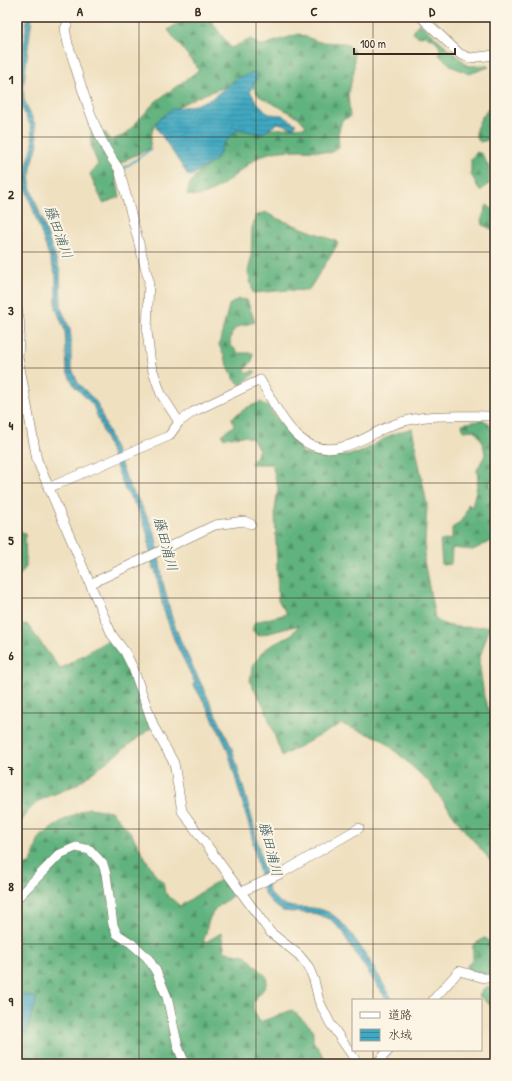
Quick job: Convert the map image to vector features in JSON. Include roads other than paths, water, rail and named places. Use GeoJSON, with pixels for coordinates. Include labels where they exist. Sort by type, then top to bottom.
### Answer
{"type":"FeatureCollection","features":[{"type":"Feature","properties":{"kind":"street"},"geometry":{"type":"LineString","coordinates":[[70,17],[65,29],[68,44],[108,156],[119,169],[148,281],[147,331],[151,365],[161,394],[179,422]]}},
{"type":"Feature","properties":{"kind":"street"},"geometry":{"type":"LineString","coordinates":[[421,17],[460,54],[470,58],[495,55]]}},
{"type":"Feature","properties":{"kind":"street"},"geometry":{"type":"LineString","coordinates":[[17,310],[20,324],[18,357],[24,399],[37,460],[112,635],[125,652],[133,668],[152,722],[174,763],[182,811],[270,932],[299,955],[308,966],[314,980],[319,1001],[330,1023],[358,1064]]}},
{"type":"Feature","properties":{"kind":"street"},"geometry":{"type":"LineString","coordinates":[[48,488],[169,436],[179,422],[194,412],[260,380],[289,427],[303,442],[316,448],[326,449],[343,447],[394,424],[420,417],[495,416]]}},
{"type":"Feature","properties":{"kind":"street"},"geometry":{"type":"LineString","coordinates":[[90,584],[215,525],[244,521],[251,524]]}},
{"type":"Feature","properties":{"kind":"street"},"geometry":{"type":"LineString","coordinates":[[241,892],[280,874],[359,828]]}},
{"type":"Feature","properties":{"kind":"street"},"geometry":{"type":"LineString","coordinates":[[17,898],[60,854],[76,847],[90,850],[102,864],[106,874],[113,925],[117,934],[131,943],[147,957],[156,971],[168,997],[178,1047],[185,1064]]}},
{"type":"Feature","properties":{"kind":"street"},"geometry":{"type":"LineString","coordinates":[[434,999],[460,971],[484,978],[495,978]]}},
{"type":"Feature","properties":{"kind":"street"},"geometry":{"type":"LineString","coordinates":[[376,1064],[388,1051]]}},
{"type":"Feature","properties":{"kind":"water"},"geometry":{"type":"Polygon","coordinates":[[[27,17],[32,17],[23,88],[24,100],[35,124],[38,144],[31,168],[30,186],[60,271],[61,308],[70,329],[71,367],[78,383],[97,403],[129,485],[140,503],[156,538],[163,583],[172,618],[182,644],[232,748],[253,822],[269,892],[285,905],[292,907],[316,908],[333,915],[349,931],[357,942],[392,999],[386,999],[347,941],[345,934],[330,919],[316,914],[283,911],[274,905],[264,893],[250,829],[227,748],[207,707],[193,684],[195,683],[175,642],[163,608],[155,569],[153,569],[148,542],[150,541],[138,509],[125,490],[93,405],[75,387],[67,372],[65,331],[56,308],[56,276],[25,186],[26,167],[33,145],[31,127],[22,108],[18,93],[27,17]]]}},
{"type":"Feature","properties":{"kind":"water"},"geometry":{"type":"Polygon","coordinates":[[[256,72],[257,78],[250,91],[256,101],[269,114],[282,115],[296,124],[294,128],[278,123],[262,134],[238,129],[222,145],[219,155],[214,161],[191,176],[188,175],[156,127],[156,122],[172,109],[195,105],[211,99],[239,77],[256,72]]]}},
{"type":"Feature","properties":{"kind":"water"},"geometry":{"type":"Polygon","coordinates":[[[23,994],[37,999],[26,1033],[17,1030],[17,1007],[23,994]]]}},
{"type":"Feature","properties":{"kind":"waterway"},"geometry":{"type":"LineString","coordinates":[[123,169],[151,149]]}},
{"type":"Feature","properties":{"kind":"water label","name":"藤田浦川"},"geometry":{"type":"Point","coordinates":[59,232]}},
{"type":"Feature","properties":{"kind":"water label","name":"藤田浦川"},"geometry":{"type":"Point","coordinates":[166,544]}},
{"type":"Feature","properties":{"kind":"water label","name":"藤田浦川"},"geometry":{"type":"Point","coordinates":[271,849]}}]}
